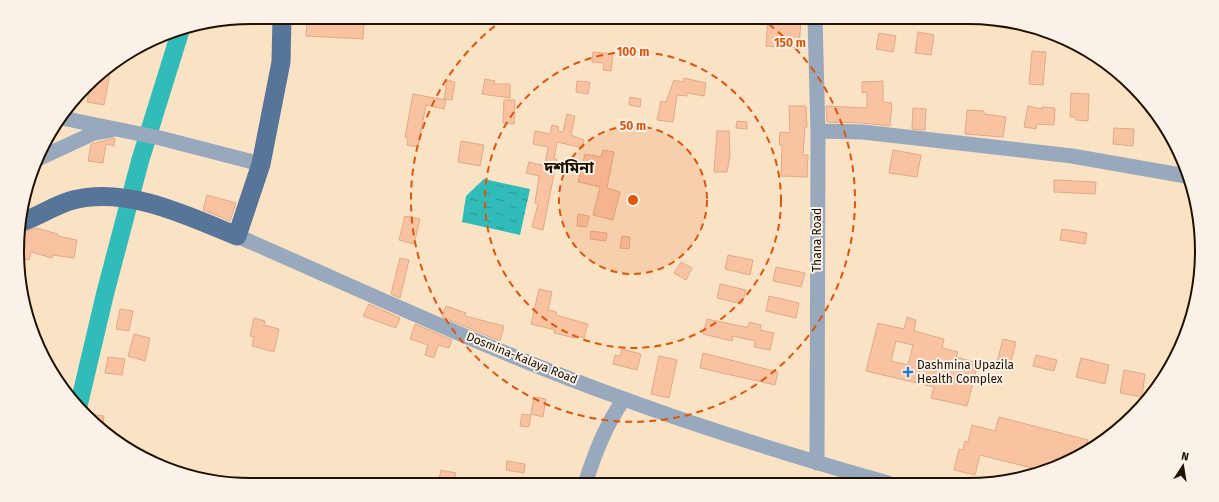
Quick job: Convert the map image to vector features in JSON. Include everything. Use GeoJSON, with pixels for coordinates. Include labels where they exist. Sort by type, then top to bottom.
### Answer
{"type":"FeatureCollection","features":[{"type":"Feature","properties":{"kind":"main road"},"geometry":{"type":"LineString","coordinates":[[237,236],[261,164],[281,62],[282,24]]}},
{"type":"Feature","properties":{"kind":"main road","name":"Dosmina-Kalaya Road"},"geometry":{"type":"LineString","coordinates":[[26,220],[70,200],[96,196],[111,197],[157,205],[237,236]]}},
{"type":"Feature","properties":{"kind":"street","name":"Thana Road"},"geometry":{"type":"LineString","coordinates":[[815,24],[818,131],[817,463]]}},
{"type":"Feature","properties":{"kind":"street"},"geometry":{"type":"LineString","coordinates":[[67,119],[160,138],[261,164]]}},
{"type":"Feature","properties":{"kind":"street"},"geometry":{"type":"LineString","coordinates":[[45,156],[94,133],[118,129]]}},
{"type":"Feature","properties":{"kind":"street"},"geometry":{"type":"LineString","coordinates":[[818,131],[863,132],[1050,154],[1182,175]]}},
{"type":"Feature","properties":{"kind":"street","name":"Dosmina-Kalaya Road"},"geometry":{"type":"LineString","coordinates":[[237,236],[510,354],[624,399],[817,463],[870,478]]}},
{"type":"Feature","properties":{"kind":"street"},"geometry":{"type":"LineString","coordinates":[[587,478],[599,442],[611,418],[624,399]]}},
{"type":"Feature","properties":{"kind":"water"},"geometry":{"type":"Polygon","coordinates":[[[484,179],[530,189],[520,235],[462,222],[466,196],[484,179]]]}},
{"type":"Feature","properties":{"kind":"building"},"geometry":{"type":"Polygon","coordinates":[[[307,24],[364,24],[363,39],[306,36],[307,24]]]}},
{"type":"Feature","properties":{"kind":"building"},"geometry":{"type":"Polygon","coordinates":[[[768,24],[801,24],[799,48],[766,46],[768,24]]]}},
{"type":"Feature","properties":{"kind":"building"},"geometry":{"type":"Polygon","coordinates":[[[918,32],[934,35],[931,55],[915,53],[918,32]]]}},
{"type":"Feature","properties":{"kind":"building"},"geometry":{"type":"Polygon","coordinates":[[[879,33],[896,36],[893,52],[876,49],[879,33]]]}},
{"type":"Feature","properties":{"kind":"building"},"geometry":{"type":"Polygon","coordinates":[[[1032,51],[1046,52],[1043,85],[1029,84],[1032,51]]]}},
{"type":"Feature","properties":{"kind":"building"},"geometry":{"type":"Polygon","coordinates":[[[593,52],[613,54],[611,71],[603,70],[604,63],[592,62],[593,52]]]}},
{"type":"Feature","properties":{"kind":"building"},"geometry":{"type":"Polygon","coordinates":[[[110,73],[104,105],[87,102],[89,91],[110,73]]]}},
{"type":"Feature","properties":{"kind":"building"},"geometry":{"type":"Polygon","coordinates":[[[684,78],[706,83],[704,96],[687,93],[687,96],[677,95],[673,122],[657,120],[661,101],[666,102],[674,80],[683,82],[684,78]]]}},
{"type":"Feature","properties":{"kind":"building"},"geometry":{"type":"Polygon","coordinates":[[[485,79],[495,81],[494,84],[510,84],[510,98],[482,94],[485,79]]]}},
{"type":"Feature","properties":{"kind":"building"},"geometry":{"type":"Polygon","coordinates":[[[447,80],[455,82],[452,100],[444,99],[447,80]]]}},
{"type":"Feature","properties":{"kind":"building"},"geometry":{"type":"Polygon","coordinates":[[[577,81],[590,82],[588,94],[576,92],[577,81]]]}},
{"type":"Feature","properties":{"kind":"building"},"geometry":{"type":"Polygon","coordinates":[[[883,81],[883,102],[892,103],[890,126],[863,123],[827,122],[826,106],[867,108],[867,92],[862,93],[862,82],[883,81]]]}},
{"type":"Feature","properties":{"kind":"building"},"geometry":{"type":"Polygon","coordinates":[[[1071,93],[1089,94],[1088,121],[1076,120],[1076,117],[1070,117],[1071,93]]]}},
{"type":"Feature","properties":{"kind":"building"},"geometry":{"type":"Polygon","coordinates":[[[413,94],[446,100],[444,109],[426,105],[418,147],[407,145],[408,138],[405,137],[413,94]]]}},
{"type":"Feature","properties":{"kind":"building"},"geometry":{"type":"Polygon","coordinates":[[[630,97],[641,99],[640,107],[629,105],[630,97]]]}},
{"type":"Feature","properties":{"kind":"building"},"geometry":{"type":"Polygon","coordinates":[[[504,100],[515,100],[514,124],[503,123],[504,100]]]}},
{"type":"Feature","properties":{"kind":"building"},"geometry":{"type":"Polygon","coordinates":[[[789,106],[806,106],[807,127],[805,127],[803,155],[808,155],[807,177],[781,176],[782,145],[779,145],[780,132],[790,133],[789,106]]]}},
{"type":"Feature","properties":{"kind":"building"},"geometry":{"type":"Polygon","coordinates":[[[1028,106],[1042,109],[1042,107],[1055,108],[1054,125],[1037,124],[1036,129],[1024,127],[1028,106]]]}},
{"type":"Feature","properties":{"kind":"building"},"geometry":{"type":"Polygon","coordinates":[[[913,108],[926,109],[925,130],[912,129],[913,108]]]}},
{"type":"Feature","properties":{"kind":"building"},"geometry":{"type":"Polygon","coordinates":[[[967,110],[984,111],[984,114],[1006,117],[1003,137],[965,134],[967,110]]]}},
{"type":"Feature","properties":{"kind":"building"},"geometry":{"type":"Polygon","coordinates":[[[567,114],[575,116],[571,135],[584,140],[583,148],[557,142],[554,159],[557,159],[543,230],[532,227],[538,204],[535,203],[539,176],[526,173],[529,162],[545,166],[548,147],[533,144],[535,131],[550,134],[552,125],[559,127],[558,131],[563,132],[567,114]]]}},
{"type":"Feature","properties":{"kind":"building"},"geometry":{"type":"Polygon","coordinates":[[[737,121],[747,122],[747,129],[736,128],[737,121]]]}},
{"type":"Feature","properties":{"kind":"building"},"geometry":{"type":"Polygon","coordinates":[[[1114,128],[1134,129],[1133,146],[1113,144],[1114,128]]]}},
{"type":"Feature","properties":{"kind":"building"},"geometry":{"type":"Polygon","coordinates":[[[717,131],[729,131],[730,156],[727,172],[714,172],[717,131]]]}},
{"type":"Feature","properties":{"kind":"building"},"geometry":{"type":"Polygon","coordinates":[[[115,138],[114,146],[106,144],[103,163],[88,161],[91,144],[115,138]]]}},
{"type":"Feature","properties":{"kind":"building"},"geometry":{"type":"Polygon","coordinates":[[[461,141],[484,145],[480,166],[458,162],[461,141]]]}},
{"type":"Feature","properties":{"kind":"building"},"geometry":{"type":"Polygon","coordinates":[[[603,150],[614,152],[607,188],[620,192],[613,220],[593,215],[600,187],[578,182],[585,154],[601,157],[603,150]]]}},
{"type":"Feature","properties":{"kind":"building"},"geometry":{"type":"Polygon","coordinates":[[[893,150],[921,155],[917,177],[889,173],[893,150]]]}},
{"type":"Feature","properties":{"kind":"building"},"geometry":{"type":"Polygon","coordinates":[[[1054,180],[1096,182],[1095,194],[1054,192],[1054,180]]]}},
{"type":"Feature","properties":{"kind":"building"},"geometry":{"type":"Polygon","coordinates":[[[207,195],[236,203],[230,221],[203,210],[207,195]]]}},
{"type":"Feature","properties":{"kind":"building"},"geometry":{"type":"Polygon","coordinates":[[[578,214],[589,216],[587,227],[577,226],[578,214]]]}},
{"type":"Feature","properties":{"kind":"building"},"geometry":{"type":"Polygon","coordinates":[[[405,216],[420,219],[414,244],[399,240],[405,216]]]}},
{"type":"Feature","properties":{"kind":"building"},"geometry":{"type":"Polygon","coordinates":[[[36,228],[58,234],[58,236],[77,240],[74,258],[53,255],[52,258],[31,252],[29,260],[24,259],[24,232],[36,228]]]}},
{"type":"Feature","properties":{"kind":"building"},"geometry":{"type":"Polygon","coordinates":[[[1062,229],[1087,233],[1085,244],[1060,240],[1062,229]]]}},
{"type":"Feature","properties":{"kind":"building"},"geometry":{"type":"Polygon","coordinates":[[[591,231],[607,233],[606,241],[590,239],[591,231]]]}},
{"type":"Feature","properties":{"kind":"building"},"geometry":{"type":"Polygon","coordinates":[[[622,236],[630,237],[629,249],[620,248],[622,236]]]}},
{"type":"Feature","properties":{"kind":"building"},"geometry":{"type":"Polygon","coordinates":[[[728,255],[753,260],[750,275],[725,269],[728,255]]]}},
{"type":"Feature","properties":{"kind":"building"},"geometry":{"type":"Polygon","coordinates":[[[400,258],[409,260],[400,298],[391,294],[400,258]]]}},
{"type":"Feature","properties":{"kind":"building"},"geometry":{"type":"Polygon","coordinates":[[[681,262],[692,268],[686,280],[674,273],[681,262]]]}},
{"type":"Feature","properties":{"kind":"building"},"geometry":{"type":"Polygon","coordinates":[[[776,267],[805,273],[801,287],[773,281],[776,267]]]}},
{"type":"Feature","properties":{"kind":"building"},"geometry":{"type":"Polygon","coordinates":[[[720,284],[746,290],[742,304],[717,298],[720,284]]]}},
{"type":"Feature","properties":{"kind":"building"},"geometry":{"type":"Polygon","coordinates":[[[539,289],[552,292],[548,310],[556,312],[556,315],[588,324],[584,338],[575,335],[575,338],[554,333],[555,330],[531,324],[539,289]]]}},
{"type":"Feature","properties":{"kind":"building"},"geometry":{"type":"Polygon","coordinates":[[[769,296],[799,303],[796,318],[766,311],[769,296]]]}},
{"type":"Feature","properties":{"kind":"building"},"geometry":{"type":"Polygon","coordinates":[[[369,304],[400,318],[396,328],[363,316],[369,304]]]}},
{"type":"Feature","properties":{"kind":"building"},"geometry":{"type":"Polygon","coordinates":[[[446,306],[466,313],[465,316],[504,326],[500,341],[442,317],[446,306]]]}},
{"type":"Feature","properties":{"kind":"building"},"geometry":{"type":"Polygon","coordinates":[[[120,309],[133,311],[129,331],[116,329],[120,309]]]}},
{"type":"Feature","properties":{"kind":"building"},"geometry":{"type":"Polygon","coordinates":[[[907,317],[916,320],[914,331],[944,339],[942,348],[958,352],[956,357],[978,363],[967,406],[931,398],[934,387],[866,371],[878,323],[904,329],[907,317]],[[896,341],[891,361],[908,365],[913,345],[896,341]]]}},
{"type":"Feature","properties":{"kind":"building"},"geometry":{"type":"Polygon","coordinates":[[[254,318],[265,321],[264,325],[279,329],[274,352],[252,346],[254,337],[250,336],[254,318]]]}},
{"type":"Feature","properties":{"kind":"building"},"geometry":{"type":"Polygon","coordinates":[[[707,319],[745,327],[748,327],[749,322],[761,325],[760,330],[774,333],[770,350],[754,347],[755,341],[733,336],[732,341],[703,334],[707,319]]]}},
{"type":"Feature","properties":{"kind":"building"},"geometry":{"type":"Polygon","coordinates":[[[415,324],[452,340],[449,348],[438,345],[434,358],[425,355],[428,345],[410,339],[415,324]]]}},
{"type":"Feature","properties":{"kind":"building"},"geometry":{"type":"Polygon","coordinates":[[[134,334],[150,338],[145,361],[128,356],[134,334]]]}},
{"type":"Feature","properties":{"kind":"building"},"geometry":{"type":"Polygon","coordinates":[[[1003,339],[1016,342],[1010,365],[997,362],[1003,339]]]}},
{"type":"Feature","properties":{"kind":"building"},"geometry":{"type":"Polygon","coordinates":[[[622,349],[641,354],[637,370],[613,364],[615,355],[620,356],[622,349]]]}},
{"type":"Feature","properties":{"kind":"building"},"geometry":{"type":"Polygon","coordinates":[[[703,353],[778,372],[775,385],[700,368],[703,353]]]}},
{"type":"Feature","properties":{"kind":"building"},"geometry":{"type":"Polygon","coordinates":[[[1036,355],[1057,360],[1054,371],[1033,366],[1036,355]]]}},
{"type":"Feature","properties":{"kind":"building"},"geometry":{"type":"Polygon","coordinates":[[[659,356],[677,360],[669,398],[651,394],[659,356]]]}},
{"type":"Feature","properties":{"kind":"building"},"geometry":{"type":"Polygon","coordinates":[[[108,357],[125,359],[122,375],[105,373],[108,357]]]}},
{"type":"Feature","properties":{"kind":"building"},"geometry":{"type":"Polygon","coordinates":[[[1081,358],[1109,365],[1105,384],[1076,377],[1081,358]]]}},
{"type":"Feature","properties":{"kind":"building"},"geometry":{"type":"Polygon","coordinates":[[[1124,370],[1145,374],[1142,397],[1120,393],[1124,370]]]}},
{"type":"Feature","properties":{"kind":"building"},"geometry":{"type":"Polygon","coordinates":[[[534,397],[546,399],[543,417],[531,414],[534,397]]]}},
{"type":"Feature","properties":{"kind":"building"},"geometry":{"type":"Polygon","coordinates":[[[522,414],[531,415],[529,427],[520,426],[522,414]]]}},
{"type":"Feature","properties":{"kind":"building"},"geometry":{"type":"Polygon","coordinates":[[[93,415],[104,416],[103,424],[93,415]]]}},
{"type":"Feature","properties":{"kind":"building"},"geometry":{"type":"Polygon","coordinates":[[[999,417],[1088,440],[1087,445],[1082,448],[1055,461],[1033,468],[980,455],[975,475],[954,470],[959,449],[963,450],[965,441],[968,442],[972,425],[995,431],[999,417]]]}},
{"type":"Feature","properties":{"kind":"building"},"geometry":{"type":"Polygon","coordinates":[[[507,461],[525,464],[524,473],[506,470],[507,461]]]}},
{"type":"Feature","properties":{"kind":"building"},"geometry":{"type":"Polygon","coordinates":[[[441,470],[456,473],[455,478],[439,478],[441,470]]]}},
{"type":"Feature","properties":{"kind":"waterway"},"geometry":{"type":"LineString","coordinates":[[80,401],[105,294],[140,161],[179,36]]}},
{"type":"Feature","properties":{"kind":"place","name":"Dashmina Upazila Health Complex"},"geometry":{"type":"Point","coordinates":[908,372]}},
{"type":"Feature","properties":{"kind":"district","name":"দশমিনা"},"geometry":{"type":"Point","coordinates":[569,167]}}]}
